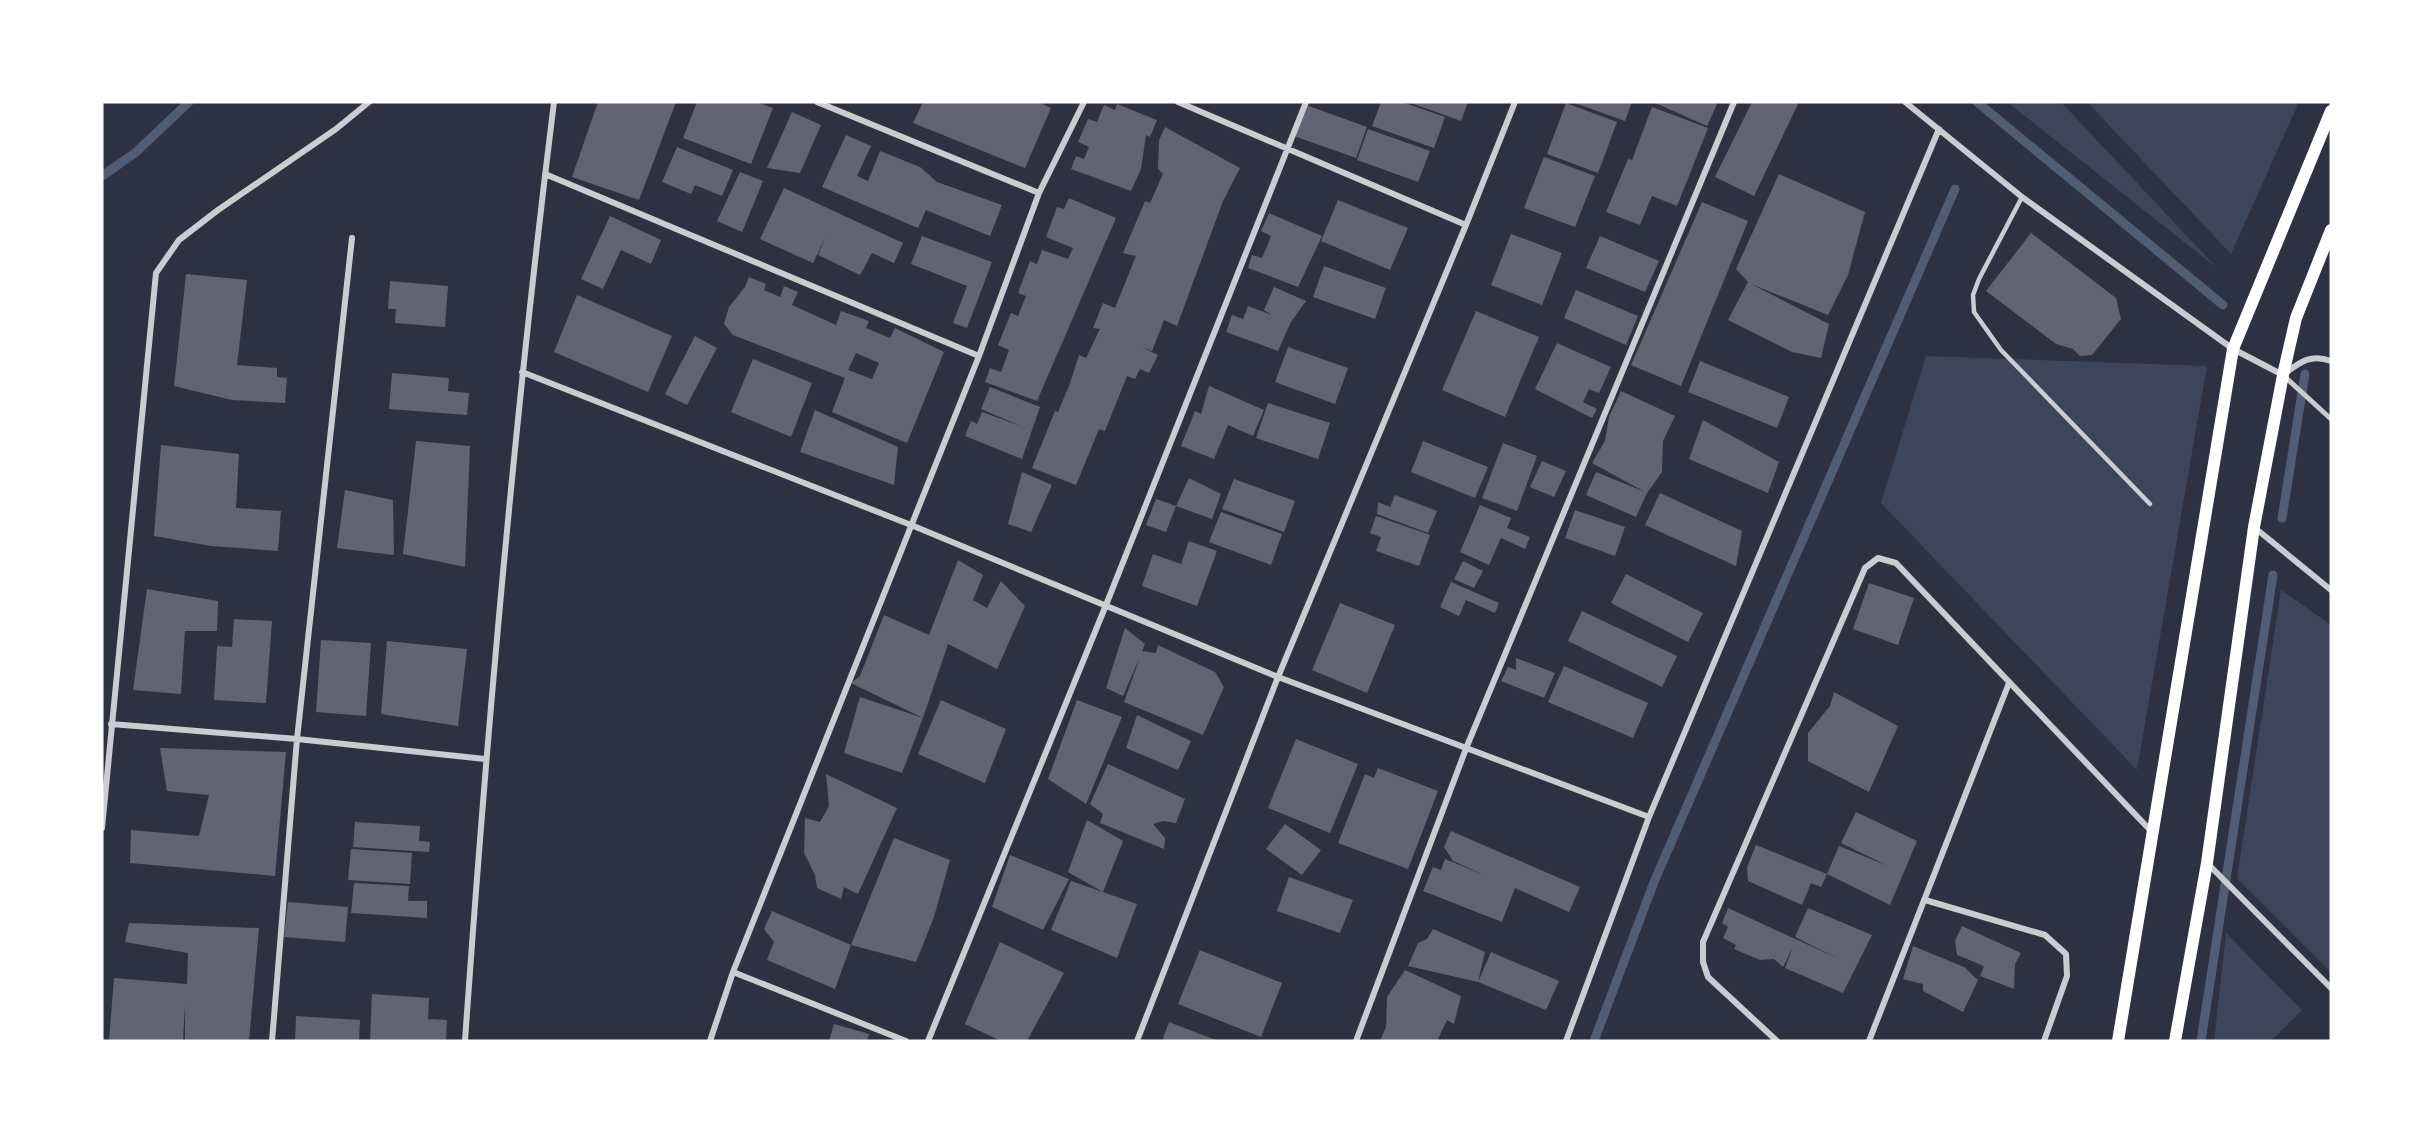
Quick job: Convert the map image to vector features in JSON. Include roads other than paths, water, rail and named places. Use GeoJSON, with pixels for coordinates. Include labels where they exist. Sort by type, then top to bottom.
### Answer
{"type":"FeatureCollection","features":[{"type":"Feature","properties":{"kind":"main road"},"geometry":{"type":"LineString","coordinates":[[2118,1041],[2151,831],[2233,349],[2331,111]]}},
{"type":"Feature","properties":{"kind":"main road"},"geometry":{"type":"LineString","coordinates":[[2175,1041],[2207,863],[2254,527],[2283,375],[2296,318],[2331,230]]}},
{"type":"Feature","properties":{"kind":"street"},"geometry":{"type":"LineString","coordinates":[[102,828],[156,273],[179,240],[218,210],[336,129],[369,102]]}},
{"type":"Feature","properties":{"kind":"street"},"geometry":{"type":"LineString","coordinates":[[465,1041],[484,759],[522,372],[554,102]]}},
{"type":"Feature","properties":{"kind":"street"},"geometry":{"type":"LineString","coordinates":[[817,102],[1039,193]]}},
{"type":"Feature","properties":{"kind":"street"},"geometry":{"type":"LineString","coordinates":[[710,1041],[733,972],[979,356],[1039,193],[1084,102]]}},
{"type":"Feature","properties":{"kind":"street"},"geometry":{"type":"LineString","coordinates":[[1178,102],[1466,225]]}},
{"type":"Feature","properties":{"kind":"street"},"geometry":{"type":"LineString","coordinates":[[927,1041],[1106,605],[1306,102]]}},
{"type":"Feature","properties":{"kind":"street"},"geometry":{"type":"LineString","coordinates":[[1137,1041],[1278,677],[1515,102]]}},
{"type":"Feature","properties":{"kind":"street"},"geometry":{"type":"LineString","coordinates":[[1356,1041],[1467,746],[1734,102]]}},
{"type":"Feature","properties":{"kind":"street"},"geometry":{"type":"LineString","coordinates":[[1905,102],[2022,197],[2233,349],[2283,375],[2331,418]]}},
{"type":"Feature","properties":{"kind":"street"},"geometry":{"type":"LineString","coordinates":[[1566,1041],[1649,817],[1939,129]]}},
{"type":"Feature","properties":{"kind":"street"},"geometry":{"type":"LineString","coordinates":[[545,174],[979,356]]}},
{"type":"Feature","properties":{"kind":"street"},"geometry":{"type":"LineString","coordinates":[[272,1041],[297,739],[352,238]]}},
{"type":"Feature","properties":{"kind":"street"},"geometry":{"type":"LineString","coordinates":[[2283,375],[2305,359],[2320,357],[2331,361]]}},
{"type":"Feature","properties":{"kind":"street"},"geometry":{"type":"LineString","coordinates":[[522,372],[911,525],[1278,677],[1467,746],[1649,817]]}},
{"type":"Feature","properties":{"kind":"street"},"geometry":{"type":"LineString","coordinates":[[2254,527],[2331,590]]}},
{"type":"Feature","properties":{"kind":"street"},"geometry":{"type":"LineString","coordinates":[[1777,1041],[1708,977],[1703,962],[1703,942],[1865,568],[1878,558],[1896,563],[2151,831]]}},
{"type":"Feature","properties":{"kind":"street"},"geometry":{"type":"LineString","coordinates":[[1869,1041],[2009,683]]}},
{"type":"Feature","properties":{"kind":"street"},"geometry":{"type":"LineString","coordinates":[[111,724],[297,739],[484,759]]}},
{"type":"Feature","properties":{"kind":"street"},"geometry":{"type":"LineString","coordinates":[[2207,863],[2331,988]]}},
{"type":"Feature","properties":{"kind":"street"},"geometry":{"type":"LineString","coordinates":[[1924,900],[2045,935],[2066,954],[2067,976],[2044,1041]]}},
{"type":"Feature","properties":{"kind":"street"},"geometry":{"type":"LineString","coordinates":[[733,972],[906,1041]]}},
{"type":"Feature","properties":{"kind":"lane"},"geometry":{"type":"LineString","coordinates":[[2022,197],[1979,279],[1973,295],[1974,312],[2001,350],[2150,504]]}},
{"type":"Feature","properties":{"kind":"waterway"},"geometry":{"type":"LineString","coordinates":[[102,176],[135,153],[189,102]]}},
{"type":"Feature","properties":{"kind":"waterway"},"geometry":{"type":"LineString","coordinates":[[1977,102],[2223,305]]}},
{"type":"Feature","properties":{"kind":"waterway"},"geometry":{"type":"LineString","coordinates":[[1594,1041],[1654,882],[1955,189]]}},
{"type":"Feature","properties":{"kind":"waterway"},"geometry":{"type":"LineString","coordinates":[[2282,518],[2305,374]]}},
{"type":"Feature","properties":{"kind":"waterway"},"geometry":{"type":"LineString","coordinates":[[2201,1041],[2273,575]]}}]}
